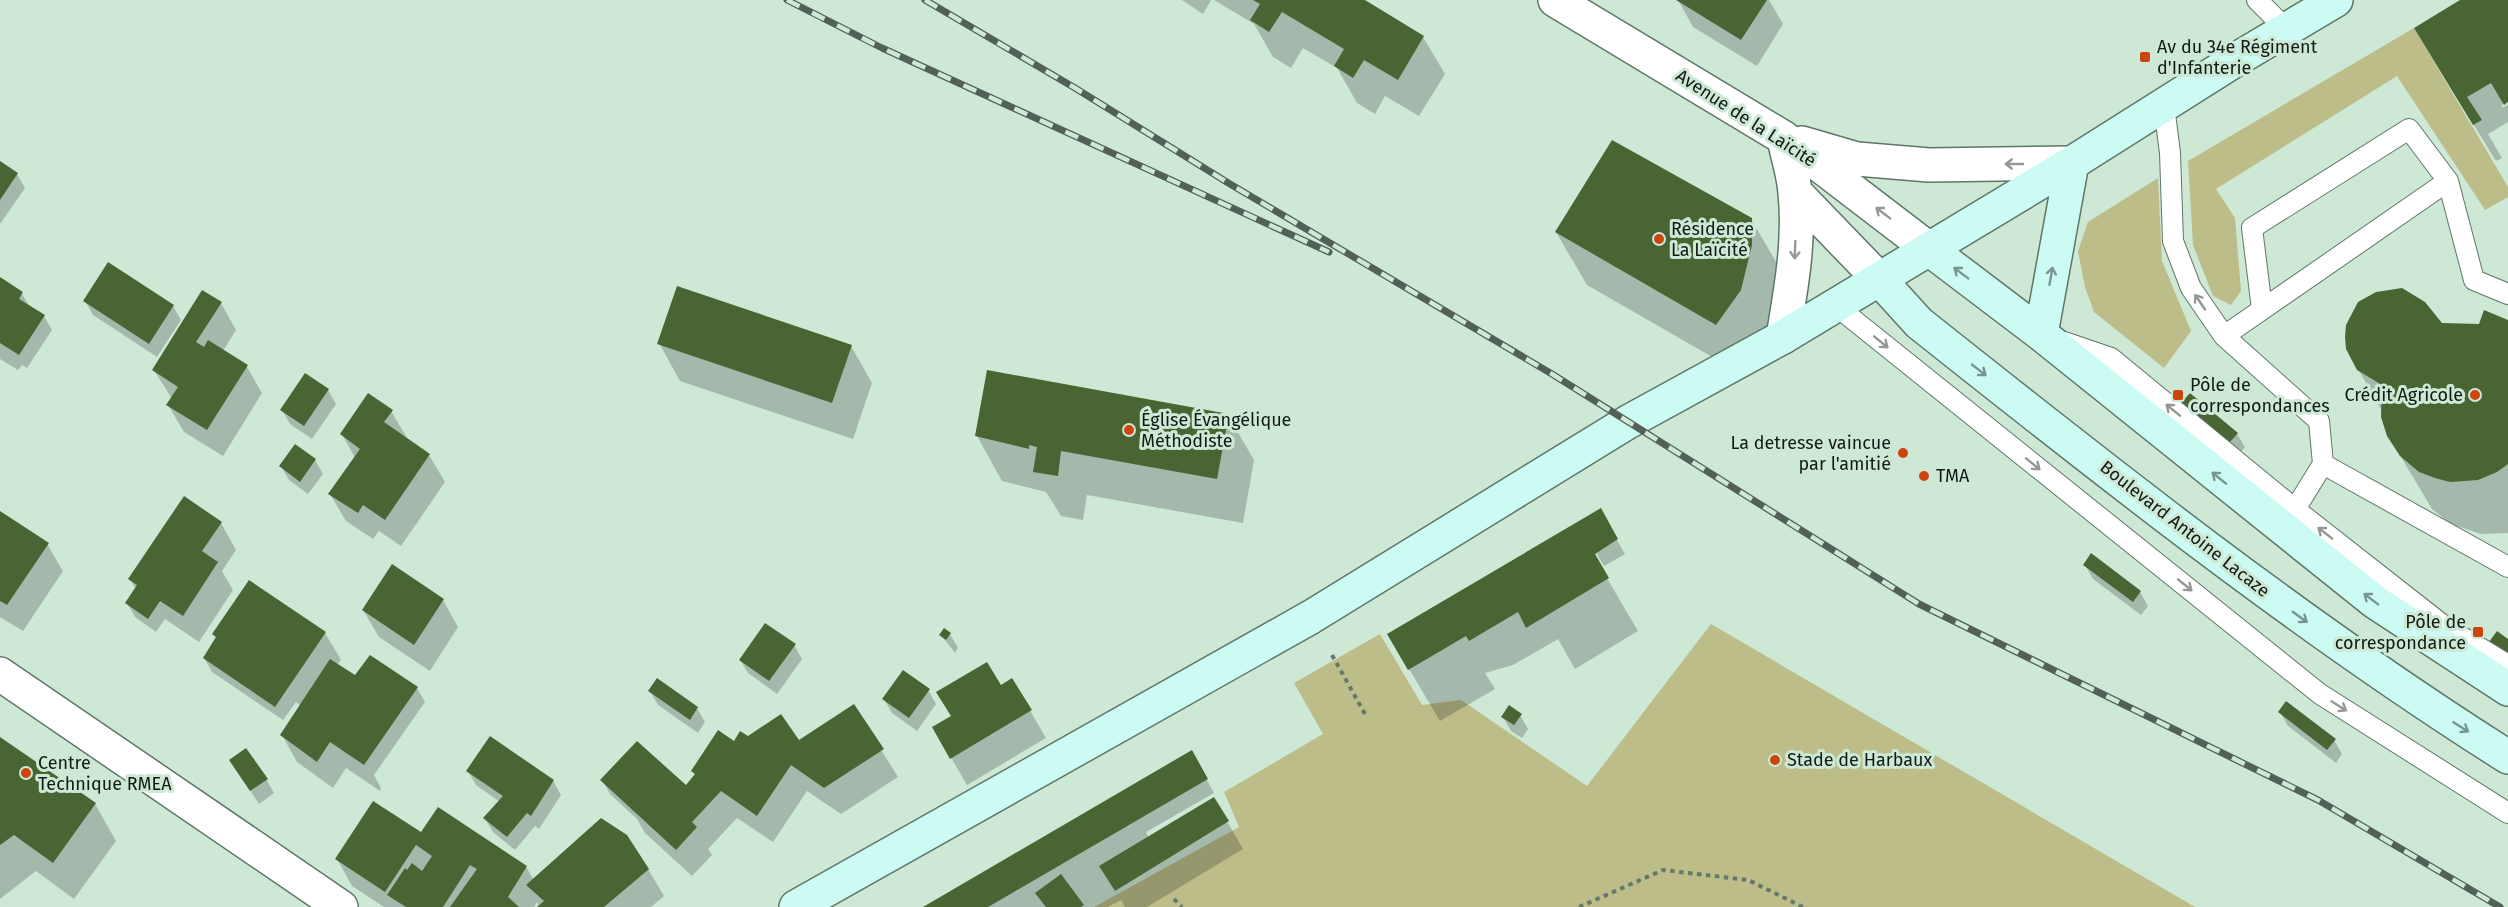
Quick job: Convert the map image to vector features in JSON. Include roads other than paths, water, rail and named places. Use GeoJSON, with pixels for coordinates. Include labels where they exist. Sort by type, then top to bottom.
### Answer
{"type":"FeatureCollection","features":[{"type":"Feature","properties":{"kind":"main road"},"geometry":{"type":"LineString","coordinates":[[796,907],[1311,617],[1628,422],[1783,337],[2072,163],[2336,0]]}},
{"type":"Feature","properties":{"kind":"main road"},"geometry":{"type":"LineString","coordinates":[[2041,334],[2072,163]]}},
{"type":"Feature","properties":{"kind":"main road"},"geometry":{"type":"LineString","coordinates":[[1929,249],[2289,519],[2374,602],[2508,688]]}},
{"type":"Feature","properties":{"kind":"main road","name":"Boulevard Antoine Lacaze"},"geometry":{"type":"LineString","coordinates":[[1879,279],[1926,328],[2278,600],[2424,704],[2508,757]]}},
{"type":"Feature","properties":{"kind":"street","name":"Avenue de la Laïcité"},"geometry":{"type":"LineString","coordinates":[[1555,0],[1784,138],[1929,249]]}},
{"type":"Feature","properties":{"kind":"street"},"geometry":{"type":"LineString","coordinates":[[1783,337],[1796,256],[1795,192],[1784,138],[1857,159],[1929,165],[2072,163]]}},
{"type":"Feature","properties":{"kind":"street"},"geometry":{"type":"LineString","coordinates":[[1795,192],[1879,279]]}},
{"type":"Feature","properties":{"kind":"street"},"geometry":{"type":"LineString","coordinates":[[11,681],[341,907]]}},
{"type":"Feature","properties":{"kind":"lane"},"geometry":{"type":"LineString","coordinates":[[2257,0],[2286,29]]}},
{"type":"Feature","properties":{"kind":"lane"},"geometry":{"type":"LineString","coordinates":[[2164,106],[2170,153],[2173,241],[2191,288],[2224,336],[2319,421],[2323,464],[2289,519],[2444,626],[2508,665]]}},
{"type":"Feature","properties":{"kind":"lane"},"geometry":{"type":"LineString","coordinates":[[2262,309],[2252,228],[2409,129],[2448,181],[2474,280],[2508,294]]}},
{"type":"Feature","properties":{"kind":"lane"},"geometry":{"type":"LineString","coordinates":[[2224,336],[2448,181]]}},
{"type":"Feature","properties":{"kind":"lane"},"geometry":{"type":"LineString","coordinates":[[1835,305],[2320,694],[2508,813]]}},
{"type":"Feature","properties":{"kind":"lane"},"geometry":{"type":"LineString","coordinates":[[2323,464],[2508,567]]}},
{"type":"Feature","properties":{"kind":"railway"},"geometry":{"type":"LineString","coordinates":[[787,0],[882,48],[1329,252]]}},
{"type":"Feature","properties":{"kind":"railway"},"geometry":{"type":"LineString","coordinates":[[925,0],[1552,374],[1919,604],[2318,800],[2500,907]]}},
{"type":"Feature","properties":{"kind":"place","name":"Av du 34e Régiment d'Infanterie"},"geometry":{"type":"Point","coordinates":[2145,57]}},
{"type":"Feature","properties":{"kind":"place","name":"Résidence La Laïcité"},"geometry":{"type":"Point","coordinates":[1659,239]}},
{"type":"Feature","properties":{"kind":"place","name":"Pôle de correspondances"},"geometry":{"type":"Point","coordinates":[2178,395]}},
{"type":"Feature","properties":{"kind":"place","name":"Crédit Agricole"},"geometry":{"type":"Point","coordinates":[2475,395]}},
{"type":"Feature","properties":{"kind":"place","name":"Église Évangélique Méthodiste"},"geometry":{"type":"Point","coordinates":[1129,430]}},
{"type":"Feature","properties":{"kind":"place","name":"La detresse vaincue par l'amitié"},"geometry":{"type":"Point","coordinates":[1903,453]}},
{"type":"Feature","properties":{"kind":"place","name":"TMA"},"geometry":{"type":"Point","coordinates":[1924,476]}},
{"type":"Feature","properties":{"kind":"place","name":"Pôle de correspondance"},"geometry":{"type":"Point","coordinates":[2478,632]}},
{"type":"Feature","properties":{"kind":"place","name":"Stade de Harbaux"},"geometry":{"type":"Point","coordinates":[1775,760]}},
{"type":"Feature","properties":{"kind":"place","name":"Centre Technique RMEA"},"geometry":{"type":"Point","coordinates":[26,773]}}]}
